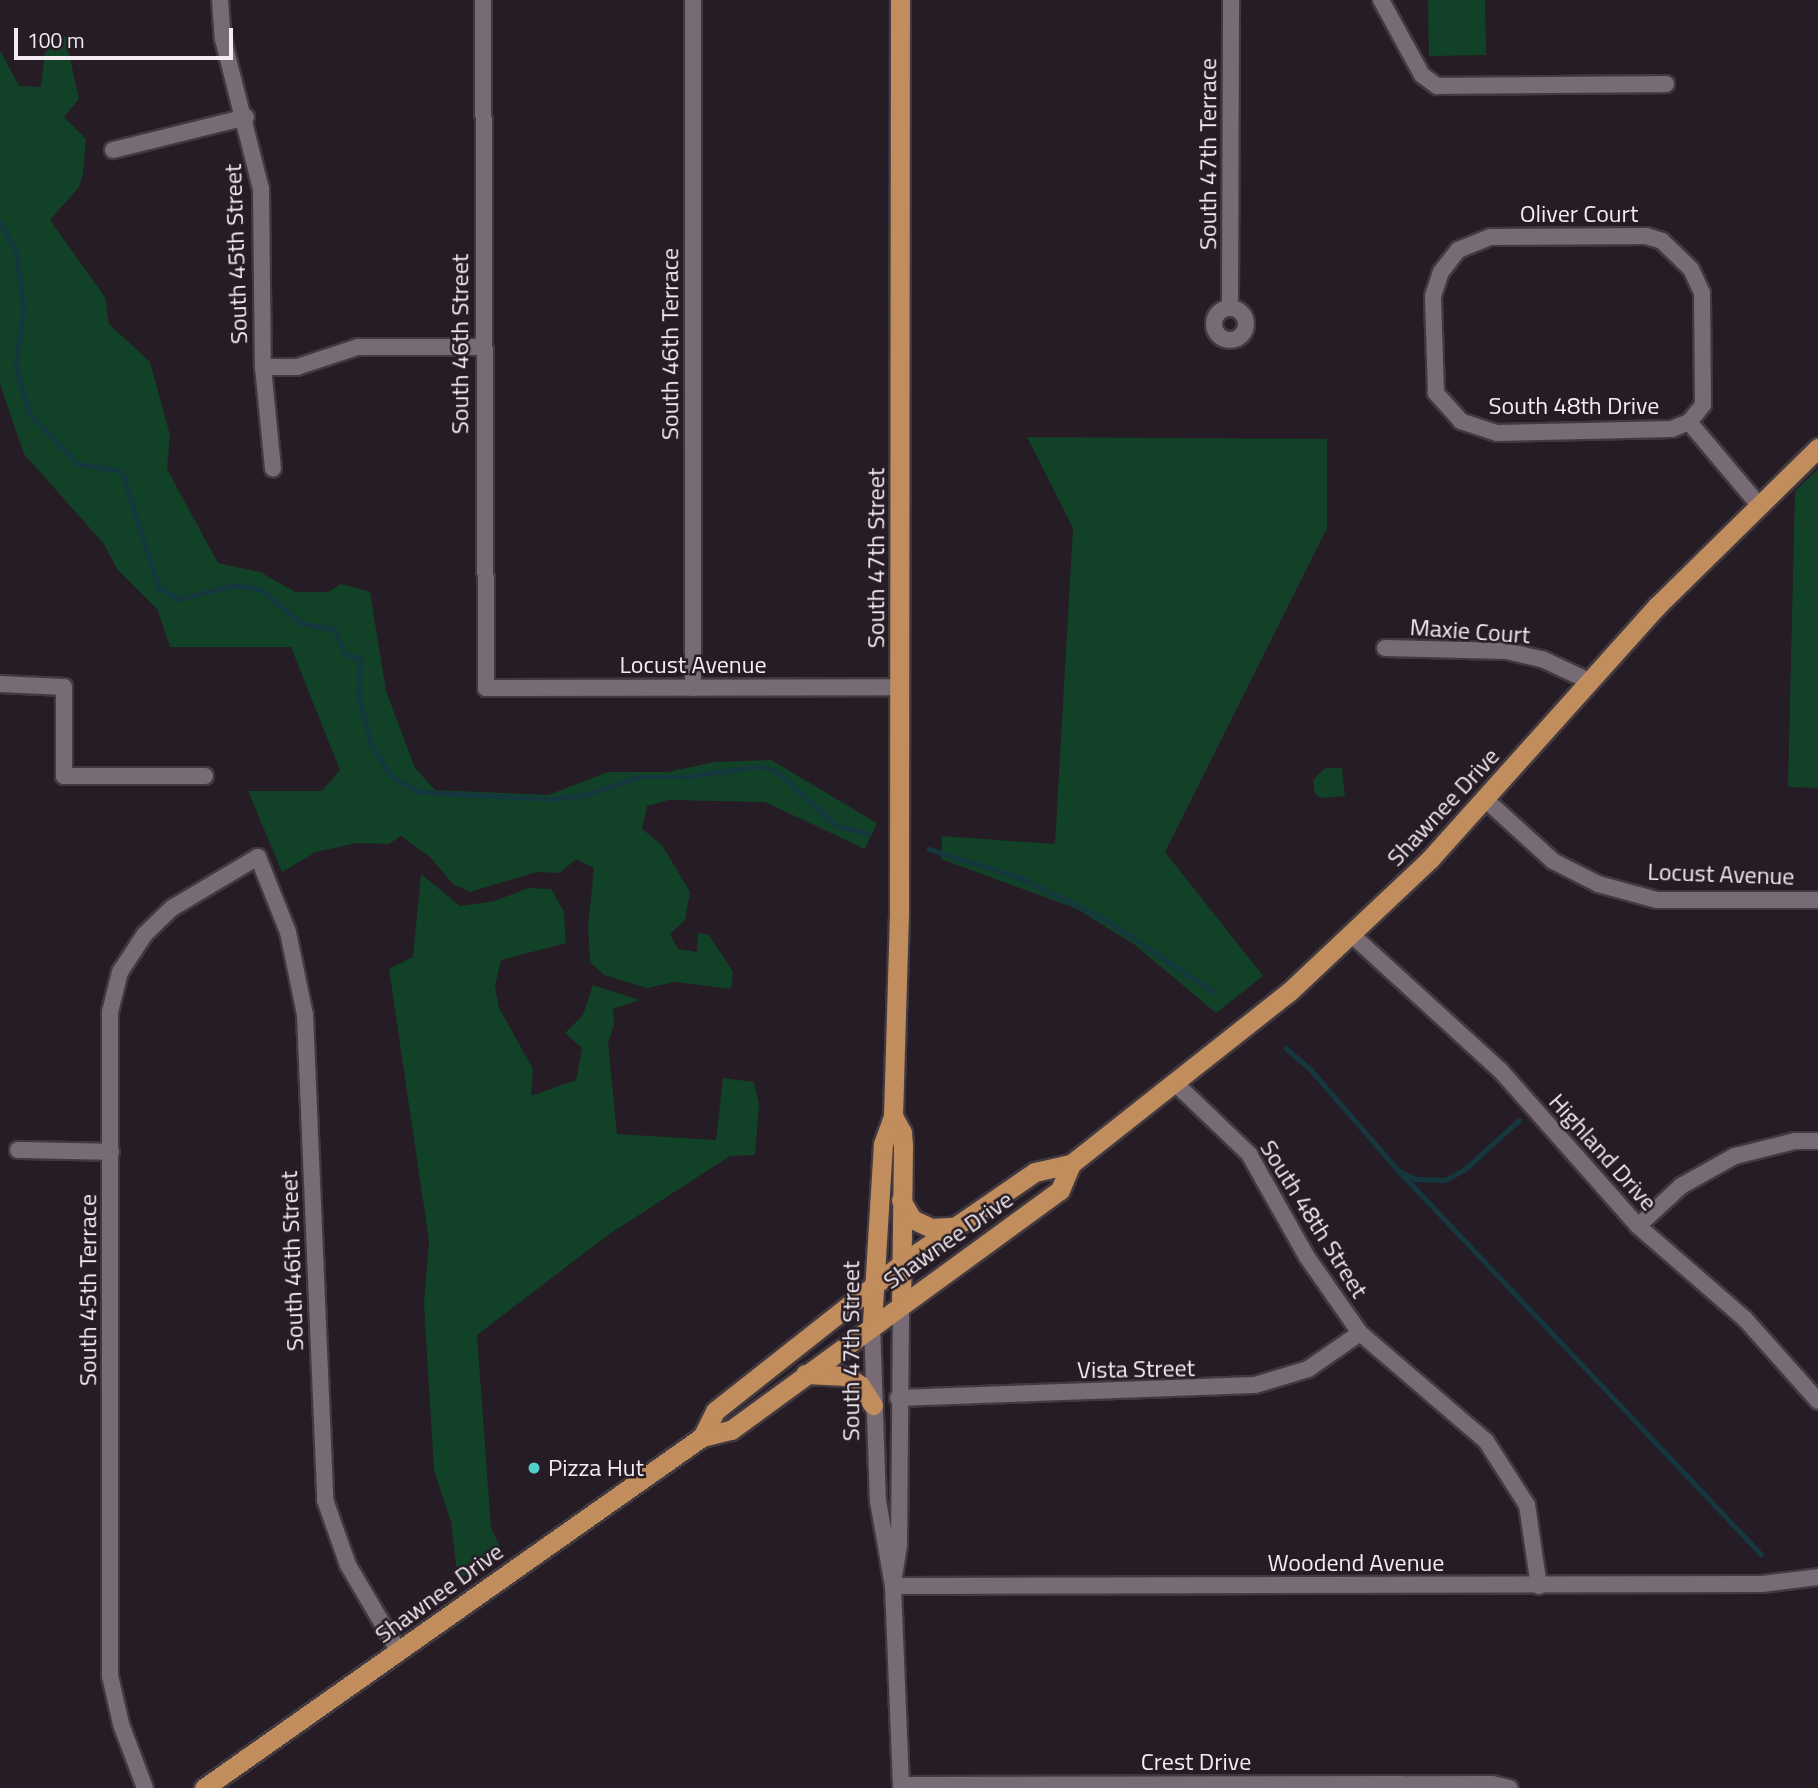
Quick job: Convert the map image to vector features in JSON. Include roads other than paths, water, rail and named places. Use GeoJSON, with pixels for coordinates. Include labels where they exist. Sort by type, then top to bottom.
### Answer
{"type":"FeatureCollection","features":[{"type":"Feature","properties":{"kind":"main road","name":"South 47th Street"},"geometry":{"type":"LineString","coordinates":[[872,1323],[883,1144],[893,1116],[901,687],[900,0]]}},
{"type":"Feature","properties":{"kind":"main road","name":"Shawnee Drive"},"geometry":{"type":"LineString","coordinates":[[702,1437],[715,1411],[901,1264],[1035,1172],[1072,1164],[1242,1033],[1352,935],[1486,800],[1657,606],[1818,448]]}},
{"type":"Feature","properties":{"kind":"main road","name":"South 47th Street"},"geometry":{"type":"LineString","coordinates":[[893,1116],[902,1132],[901,1304]]}},
{"type":"Feature","properties":{"kind":"main road","name":"Shawnee Drive"},"geometry":{"type":"LineString","coordinates":[[204,1788],[226,1782],[400,1652],[702,1437],[731,1430],[872,1323],[1060,1190],[1072,1164]]}},
{"type":"Feature","properties":{"kind":"main road"},"geometry":{"type":"LineString","coordinates":[[901,1200],[912,1219],[931,1228],[953,1227]]}},
{"type":"Feature","properties":{"kind":"main road"},"geometry":{"type":"LineString","coordinates":[[804,1374],[845,1376],[860,1385],[873,1405]]}},
{"type":"Feature","properties":{"kind":"street","name":"South 45th Street"},"geometry":{"type":"LineString","coordinates":[[220,0],[223,38],[246,117],[261,189],[263,367],[273,469]]}},
{"type":"Feature","properties":{"kind":"street","name":"South 46th Street"},"geometry":{"type":"LineString","coordinates":[[484,0],[482,346],[486,688]]}},
{"type":"Feature","properties":{"kind":"street","name":"South 46th Terrace"},"geometry":{"type":"LineString","coordinates":[[693,0],[693,688]]}},
{"type":"Feature","properties":{"kind":"street","name":"South 47th Terrace"},"geometry":{"type":"LineString","coordinates":[[1230,307],[1231,0]]}},
{"type":"Feature","properties":{"kind":"street"},"geometry":{"type":"LineString","coordinates":[[1381,0],[1422,75],[1437,86],[1665,84]]}},
{"type":"Feature","properties":{"kind":"street"},"geometry":{"type":"LineString","coordinates":[[113,150],[246,117]]}},
{"type":"Feature","properties":{"kind":"street","name":"Oliver Court"},"geometry":{"type":"LineString","coordinates":[[1448,264],[1458,250],[1492,237],[1646,236],[1662,241],[1691,269],[1702,293],[1703,405],[1689,422]]}},
{"type":"Feature","properties":{"kind":"street","name":"South 48th Drive"},"geometry":{"type":"LineString","coordinates":[[1448,264],[1433,296],[1436,393],[1461,421],[1497,433],[1672,429],[1689,422]]}},
{"type":"Feature","properties":{"kind":"street"},"geometry":{"type":"LineString","coordinates":[[263,367],[297,367],[358,347],[482,346]]}},
{"type":"Feature","properties":{"kind":"street"},"geometry":{"type":"LineString","coordinates":[[1689,422],[1759,505]]}},
{"type":"Feature","properties":{"kind":"street","name":"Maxie Court"},"geometry":{"type":"LineString","coordinates":[[1385,648],[1506,651],[1542,659],[1589,681]]}},
{"type":"Feature","properties":{"kind":"street"},"geometry":{"type":"LineString","coordinates":[[0,684],[64,687],[64,775],[205,776]]}},
{"type":"Feature","properties":{"kind":"street","name":"Locust Avenue"},"geometry":{"type":"LineString","coordinates":[[486,688],[901,687]]}},
{"type":"Feature","properties":{"kind":"street","name":"Locust Avenue"},"geometry":{"type":"LineString","coordinates":[[1486,800],[1553,861],[1598,884],[1657,900],[1818,900]]}},
{"type":"Feature","properties":{"kind":"street","name":"South 46th Street"},"geometry":{"type":"LineString","coordinates":[[258,857],[288,932],[305,1015],[325,1500],[348,1565],[400,1652]]}},
{"type":"Feature","properties":{"kind":"street","name":"South 45th Terrace"},"geometry":{"type":"LineString","coordinates":[[145,1788],[121,1724],[110,1676],[110,1012],[120,972],[135,945],[172,908],[258,857]]}},
{"type":"Feature","properties":{"kind":"street","name":"Highland Drive"},"geometry":{"type":"LineString","coordinates":[[1352,935],[1500,1070],[1638,1226],[1745,1320],[1818,1401]]}},
{"type":"Feature","properties":{"kind":"street","name":"South 48th Street"},"geometry":{"type":"LineString","coordinates":[[1175,1083],[1249,1154],[1307,1257],[1360,1333],[1486,1441],[1527,1505],[1539,1586]]}},
{"type":"Feature","properties":{"kind":"street"},"geometry":{"type":"LineString","coordinates":[[1638,1226],[1681,1186],[1735,1156],[1795,1141],[1818,1141]]}},
{"type":"Feature","properties":{"kind":"street"},"geometry":{"type":"LineString","coordinates":[[18,1150],[111,1152]]}},
{"type":"Feature","properties":{"kind":"street","name":"South 47th Street"},"geometry":{"type":"LineString","coordinates":[[893,1586],[898,1544],[901,1304]]}},
{"type":"Feature","properties":{"kind":"street","name":"South 47th Street"},"geometry":{"type":"LineString","coordinates":[[872,1323],[878,1501],[893,1586],[901,1787]]}},
{"type":"Feature","properties":{"kind":"street","name":"Vista Street"},"geometry":{"type":"LineString","coordinates":[[898,1398],[1255,1385],[1308,1369],[1360,1333]]}},
{"type":"Feature","properties":{"kind":"street","name":"Woodend Avenue"},"geometry":{"type":"LineString","coordinates":[[893,1586],[1762,1584],[1818,1577]]}},
{"type":"Feature","properties":{"kind":"street","name":"Crest Drive"},"geometry":{"type":"LineString","coordinates":[[901,1787],[1510,1788]]}},
{"type":"Feature","properties":{"kind":"waterway"},"geometry":{"type":"LineString","coordinates":[[0,221],[17,253],[24,309],[16,367],[30,414],[78,464],[122,471],[159,588],[179,599],[234,585],[260,589],[303,624],[334,629],[345,654],[361,659],[359,695],[371,743],[391,776],[420,792],[552,799],[586,795],[638,777],[684,777],[759,766],[776,771],[837,826],[868,833]]}},
{"type":"Feature","properties":{"kind":"waterway"},"geometry":{"type":"LineString","coordinates":[[929,849],[1024,879],[1111,923],[1215,993]]}},
{"type":"Feature","properties":{"kind":"waterway"},"geometry":{"type":"LineString","coordinates":[[1286,1048],[1312,1071],[1399,1171],[1416,1179],[1445,1180],[1464,1170],[1519,1120]]}},
{"type":"Feature","properties":{"kind":"waterway"},"geometry":{"type":"LineString","coordinates":[[1399,1171],[1761,1554]]}},
{"type":"Feature","properties":{"kind":"place","name":"Pizza Hut"},"geometry":{"type":"Point","coordinates":[534,1468]}}]}
